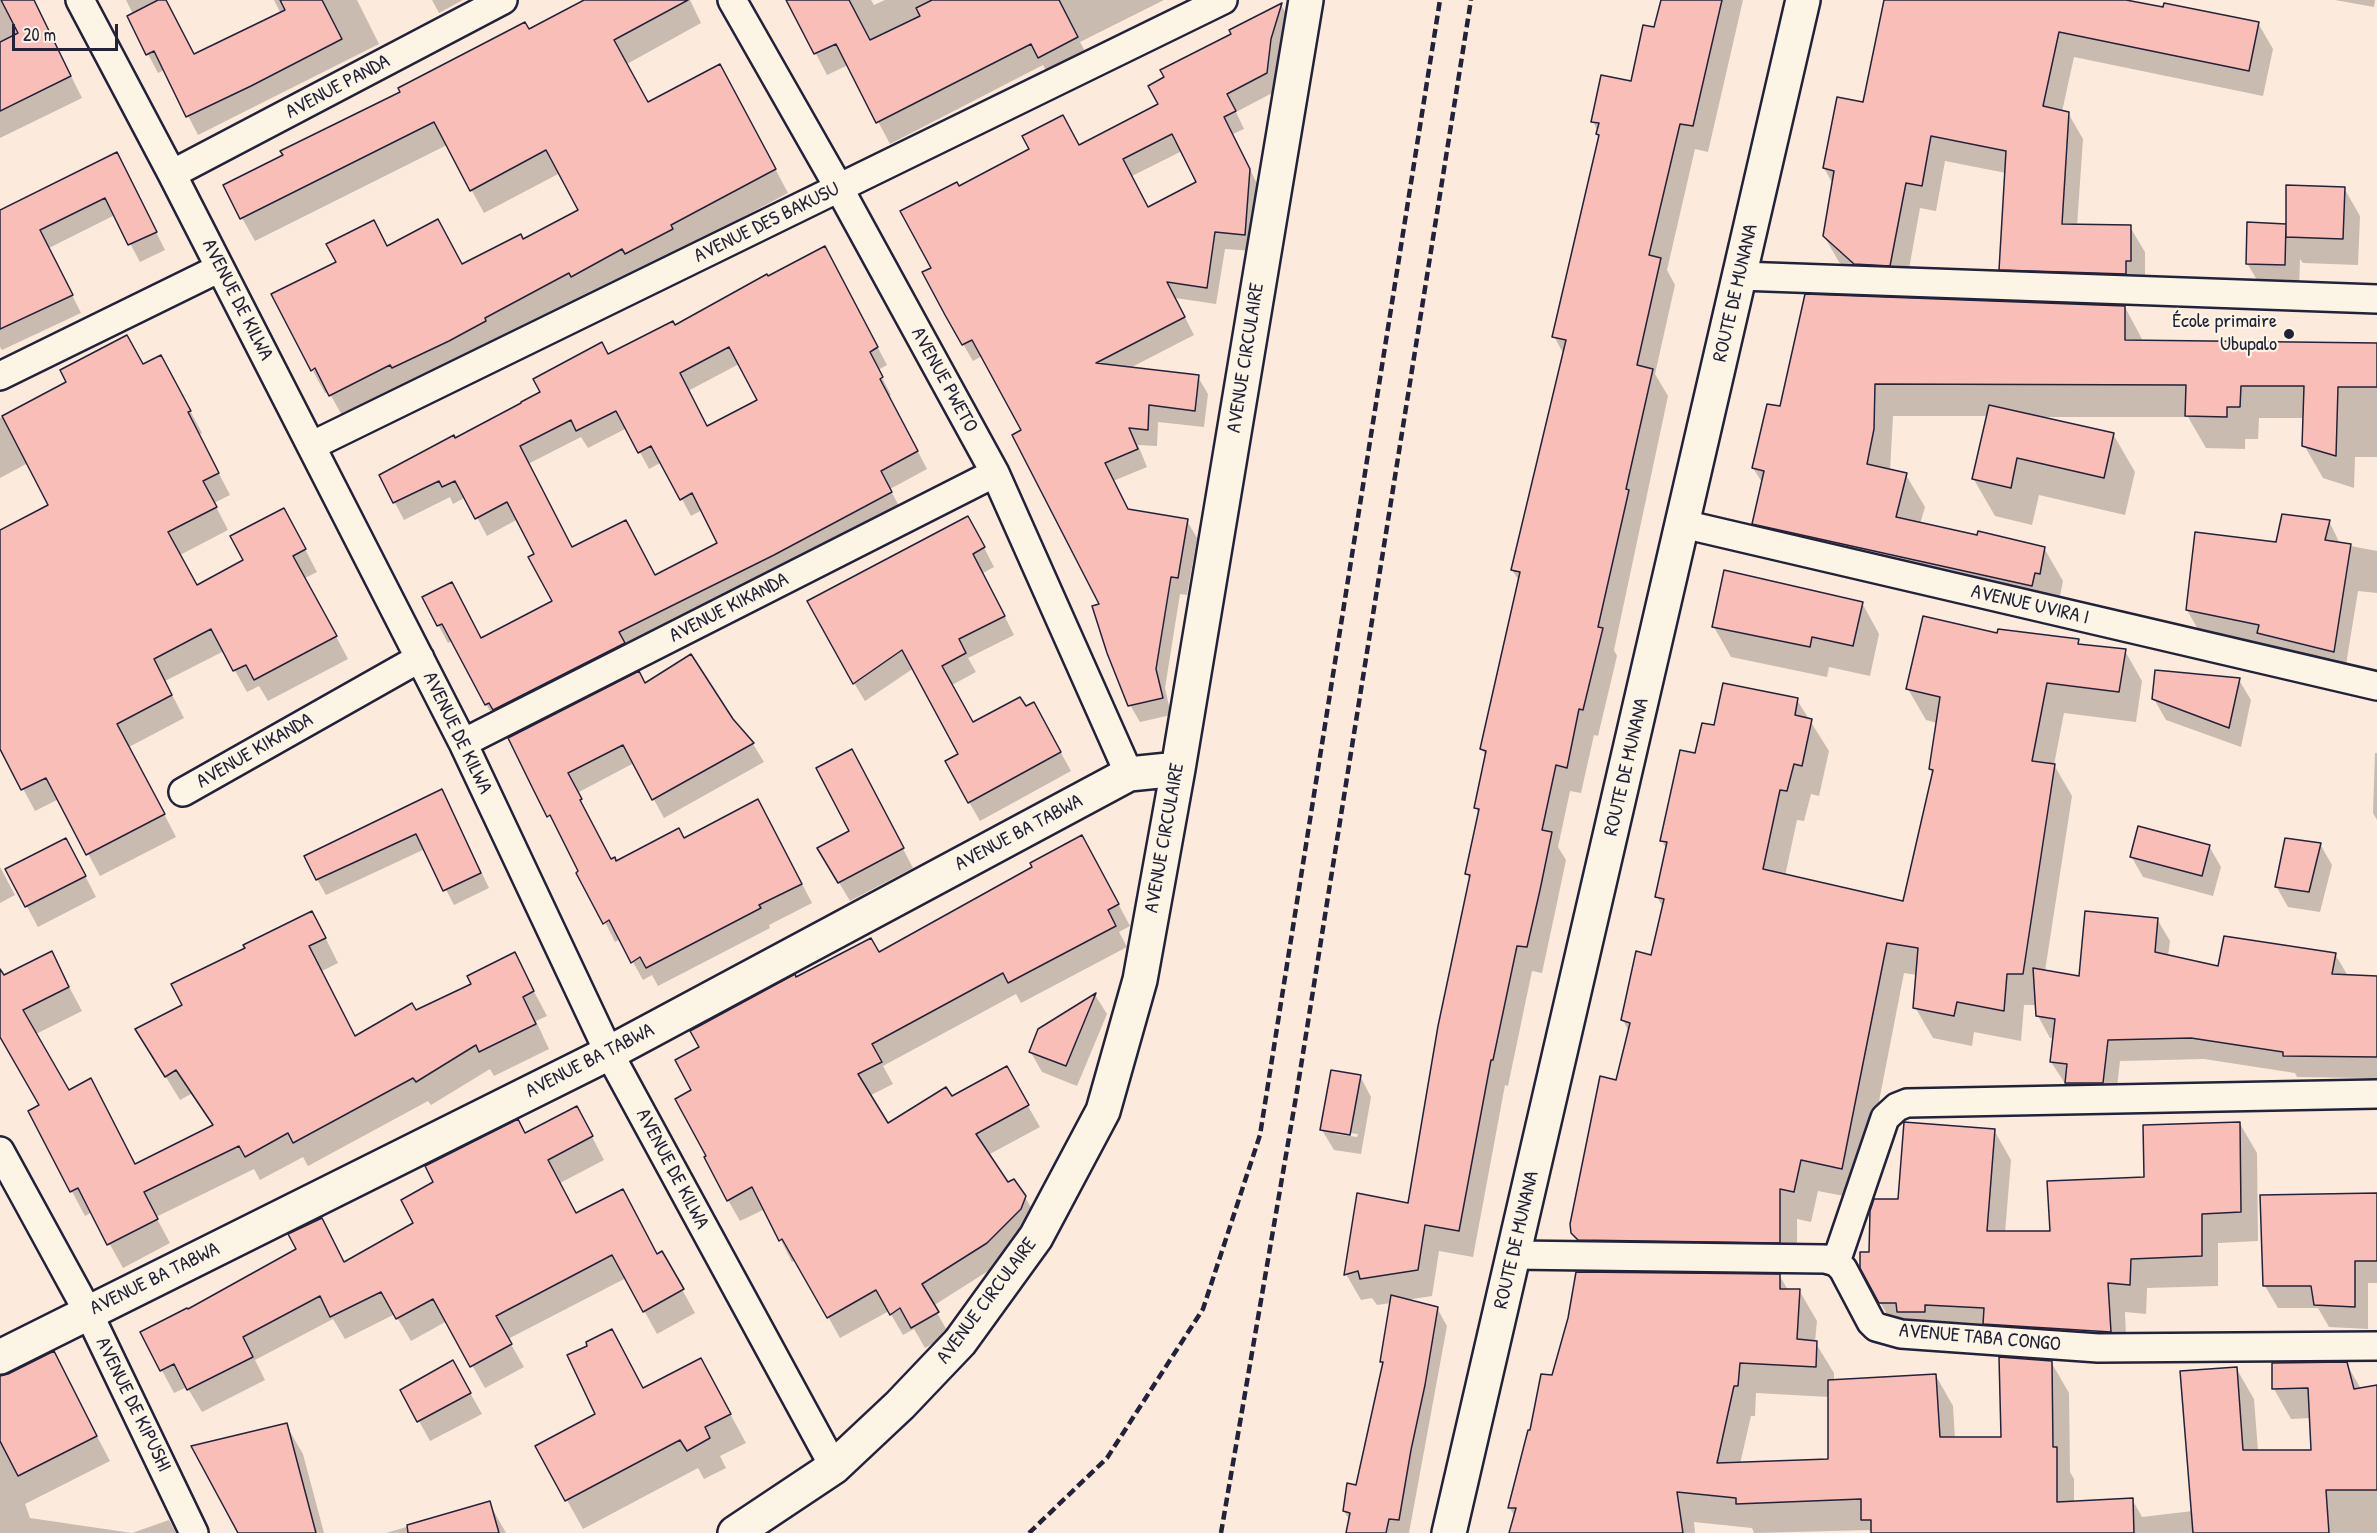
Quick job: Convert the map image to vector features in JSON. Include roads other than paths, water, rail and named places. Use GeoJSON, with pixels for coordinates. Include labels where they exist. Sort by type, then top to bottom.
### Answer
{"type":"FeatureCollection","features":[{"type":"Feature","properties":{"kind":"street","name":"AVENUE DE KILWA"},"geometry":{"type":"LineString","coordinates":[[80,0],[172,174],[463,743],[609,1053],[834,1467]]}},
{"type":"Feature","properties":{"kind":"street","name":"AVENUE PANDA"},"geometry":{"type":"LineString","coordinates":[[172,174],[504,0]]}},
{"type":"Feature","properties":{"kind":"street","name":"AVENUE PWETO"},"geometry":{"type":"LineString","coordinates":[[732,0],[839,188],[995,473],[1129,774]]}},
{"type":"Feature","properties":{"kind":"street","name":"AVENUE DES BAKUSU"},"geometry":{"type":"LineString","coordinates":[[311,446],[1222,0]]}},
{"type":"Feature","properties":{"kind":"street","name":"AVENUE CIRCULAIRE"},"geometry":{"type":"LineString","coordinates":[[735,1533],[834,1467],[900,1406],[960,1342],[1036,1237],[1103,1111],[1140,980],[1178,769],[1306,0]]}},
{"type":"Feature","properties":{"kind":"street","name":"ROUTE DE MUNANA"},"geometry":{"type":"LineString","coordinates":[[1449,1533],[1803,0]]}},
{"type":"Feature","properties":{"kind":"street"},"geometry":{"type":"LineString","coordinates":[[0,376],[220,268]]}},
{"type":"Feature","properties":{"kind":"street"},"geometry":{"type":"LineString","coordinates":[[1740,276],[2377,299]]}},
{"type":"Feature","properties":{"kind":"street","name":"AVENUE KIKANDA"},"geometry":{"type":"LineString","coordinates":[[463,743],[995,473]]}},
{"type":"Feature","properties":{"kind":"street","name":"AVENUE UVIRA I"},"geometry":{"type":"LineString","coordinates":[[1683,524],[2377,687]]}},
{"type":"Feature","properties":{"kind":"street","name":"AVENUE KIKANDA"},"geometry":{"type":"LineString","coordinates":[[183,792],[420,658]]}},
{"type":"Feature","properties":{"kind":"street","name":"AVENUE BA TABWA"},"geometry":{"type":"LineString","coordinates":[[0,1357],[609,1053],[1129,774],[1178,769]]}},
{"type":"Feature","properties":{"kind":"street"},"geometry":{"type":"LineString","coordinates":[[1513,1255],[1810,1257],[1836,1262],[1885,1118],[1897,1107],[1907,1103],[2377,1094]]}},
{"type":"Feature","properties":{"kind":"street","name":"AVENUE DE KIPUSHI"},"geometry":{"type":"LineString","coordinates":[[0,1151],[88,1312],[194,1533]]}},
{"type":"Feature","properties":{"kind":"street","name":"AVENUE TABA CONGO"},"geometry":{"type":"LineString","coordinates":[[1836,1262],[1849,1280],[1871,1322],[1876,1327],[1901,1334],[2098,1348],[2377,1346]]}},
{"type":"Feature","properties":{"kind":"railway"},"geometry":{"type":"LineString","coordinates":[[1029,1533],[1107,1458],[1203,1309],[1260,1135],[1440,0]]}},
{"type":"Feature","properties":{"kind":"railway"},"geometry":{"type":"LineString","coordinates":[[1221,1533],[1297,1091],[1471,0]]}},
{"type":"Feature","properties":{"kind":"place","name":"École primaire Ubupalo"},"geometry":{"type":"Point","coordinates":[2289,334]}}]}
